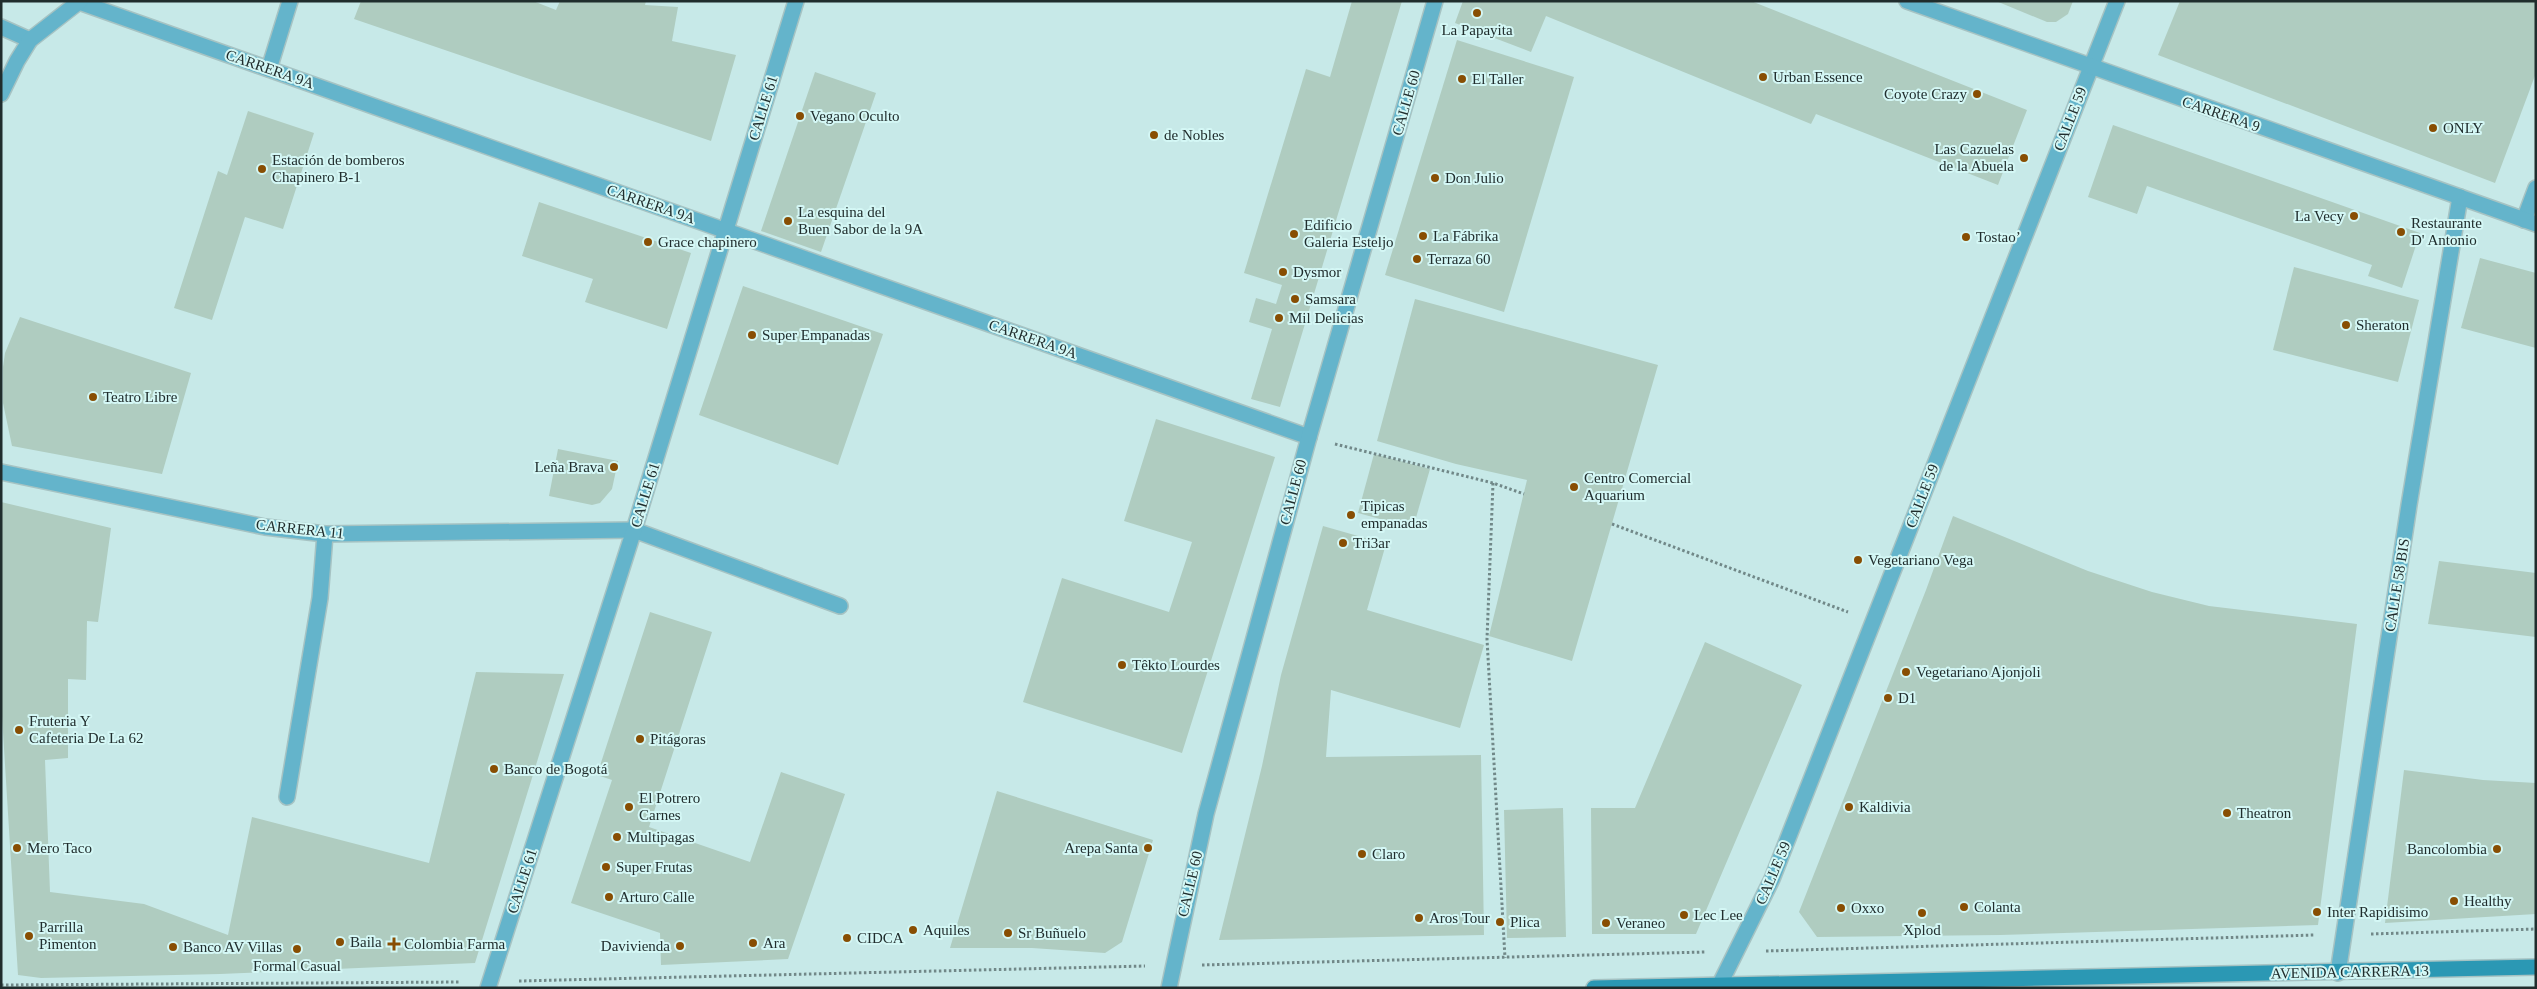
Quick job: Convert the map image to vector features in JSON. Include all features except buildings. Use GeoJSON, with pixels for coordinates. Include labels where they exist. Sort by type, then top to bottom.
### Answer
{"type":"FeatureCollection","features":[{"type":"Feature","properties":{"kind":"main road","name":"AVENIDA CARRERA 13"},"geometry":{"type":"LineString","coordinates":[[1594,988],[2338,973],[2536,967]]}},
{"type":"Feature","properties":{"kind":"street"},"geometry":{"type":"LineString","coordinates":[[269,69],[290,1]]}},
{"type":"Feature","properties":{"kind":"street","name":"CALLE 61"},"geometry":{"type":"LineString","coordinates":[[489,985],[634,530],[796,1]]}},
{"type":"Feature","properties":{"kind":"street","name":"CALLE 60"},"geometry":{"type":"LineString","coordinates":[[1168,988],[1206,814],[1309,436],[1435,1]]}},
{"type":"Feature","properties":{"kind":"street","name":"CARRERA 9"},"geometry":{"type":"LineString","coordinates":[[1907,1],[2090,68],[2530,222]]}},
{"type":"Feature","properties":{"kind":"street","name":"CALLE 59"},"geometry":{"type":"LineString","coordinates":[[1719,986],[1772,878],[2117,1]]}},
{"type":"Feature","properties":{"kind":"street"},"geometry":{"type":"LineString","coordinates":[[1,94],[17,61],[30,40],[80,2]]}},
{"type":"Feature","properties":{"kind":"street","name":"CARRERA 9A"},"geometry":{"type":"LineString","coordinates":[[80,2],[1309,436]]}},
{"type":"Feature","properties":{"kind":"street"},"geometry":{"type":"LineString","coordinates":[[1,26],[30,40]]}},
{"type":"Feature","properties":{"kind":"street"},"geometry":{"type":"LineString","coordinates":[[2530,222],[2536,188]]}},
{"type":"Feature","properties":{"kind":"street","name":"CALLE 58 BIS"},"geometry":{"type":"LineString","coordinates":[[2338,973],[2409,505],[2460,197]]}},
{"type":"Feature","properties":{"kind":"street","name":"CARRERA 11"},"geometry":{"type":"LineString","coordinates":[[1,472],[265,527],[325,534],[634,530]]}},
{"type":"Feature","properties":{"kind":"street"},"geometry":{"type":"LineString","coordinates":[[634,530],[840,606]]}},
{"type":"Feature","properties":{"kind":"street"},"geometry":{"type":"LineString","coordinates":[[287,797],[320,598],[325,534]]}},
{"type":"Feature","properties":{"kind":"path"},"geometry":{"type":"LineString","coordinates":[[1334,443],[1493,483],[1524,494]]}},
{"type":"Feature","properties":{"kind":"path"},"geometry":{"type":"LineString","coordinates":[[1493,483],[1487,639],[1505,958]]}},
{"type":"Feature","properties":{"kind":"path"},"geometry":{"type":"LineString","coordinates":[[1612,524],[1872,622]]}},
{"type":"Feature","properties":{"kind":"path"},"geometry":{"type":"LineString","coordinates":[[1,985],[489,985],[2536,929]]}},
{"type":"Feature","properties":{"kind":"place","name":"La Papayita"},"geometry":{"type":"Point","coordinates":[1477,13]}},
{"type":"Feature","properties":{"kind":"place","name":"Urban Essence"},"geometry":{"type":"Point","coordinates":[1763,77]}},
{"type":"Feature","properties":{"kind":"place","name":"El Taller"},"geometry":{"type":"Point","coordinates":[1462,79]}},
{"type":"Feature","properties":{"kind":"place","name":"Coyote Crazy"},"geometry":{"type":"Point","coordinates":[1977,94]}},
{"type":"Feature","properties":{"kind":"place","name":"Vegano Oculto"},"geometry":{"type":"Point","coordinates":[800,116]}},
{"type":"Feature","properties":{"kind":"place","name":"ONLY"},"geometry":{"type":"Point","coordinates":[2433,128]}},
{"type":"Feature","properties":{"kind":"place","name":"de Nobles"},"geometry":{"type":"Point","coordinates":[1154,135]}},
{"type":"Feature","properties":{"kind":"place","name":"Las Cazuelas de la Abuela"},"geometry":{"type":"Point","coordinates":[2024,158]}},
{"type":"Feature","properties":{"kind":"place","name":"Estación de bomberos Chapinero B-1"},"geometry":{"type":"Point","coordinates":[262,169]}},
{"type":"Feature","properties":{"kind":"place","name":"Don Julio"},"geometry":{"type":"Point","coordinates":[1435,178]}},
{"type":"Feature","properties":{"kind":"place","name":"La Vecy"},"geometry":{"type":"Point","coordinates":[2354,216]}},
{"type":"Feature","properties":{"kind":"place","name":"La esquina del Buen Sabor de la 9A"},"geometry":{"type":"Point","coordinates":[788,221]}},
{"type":"Feature","properties":{"kind":"place","name":"Restaurante D' Antonio"},"geometry":{"type":"Point","coordinates":[2401,232]}},
{"type":"Feature","properties":{"kind":"place","name":"Edificio Galeria Esteljo"},"geometry":{"type":"Point","coordinates":[1294,234]}},
{"type":"Feature","properties":{"kind":"place","name":"La Fábrika"},"geometry":{"type":"Point","coordinates":[1423,236]}},
{"type":"Feature","properties":{"kind":"place","name":"Tostao’"},"geometry":{"type":"Point","coordinates":[1966,237]}},
{"type":"Feature","properties":{"kind":"place","name":"Grace chapinero"},"geometry":{"type":"Point","coordinates":[648,242]}},
{"type":"Feature","properties":{"kind":"place","name":"Terraza 60"},"geometry":{"type":"Point","coordinates":[1417,259]}},
{"type":"Feature","properties":{"kind":"place","name":"Dysmor"},"geometry":{"type":"Point","coordinates":[1283,272]}},
{"type":"Feature","properties":{"kind":"place","name":"Samsara"},"geometry":{"type":"Point","coordinates":[1295,299]}},
{"type":"Feature","properties":{"kind":"place","name":"Mil Delicias"},"geometry":{"type":"Point","coordinates":[1279,318]}},
{"type":"Feature","properties":{"kind":"place","name":"Sheraton"},"geometry":{"type":"Point","coordinates":[2346,325]}},
{"type":"Feature","properties":{"kind":"place","name":"Super Empanadas"},"geometry":{"type":"Point","coordinates":[752,335]}},
{"type":"Feature","properties":{"kind":"place","name":"Teatro Libre"},"geometry":{"type":"Point","coordinates":[93,397]}},
{"type":"Feature","properties":{"kind":"place","name":"Leña Brava"},"geometry":{"type":"Point","coordinates":[614,467]}},
{"type":"Feature","properties":{"kind":"place","name":"Centro Comercial Aquarium"},"geometry":{"type":"Point","coordinates":[1574,487]}},
{"type":"Feature","properties":{"kind":"place","name":"Tipicas empanadas"},"geometry":{"type":"Point","coordinates":[1351,515]}},
{"type":"Feature","properties":{"kind":"place","name":"Tri3ar"},"geometry":{"type":"Point","coordinates":[1343,543]}},
{"type":"Feature","properties":{"kind":"place","name":"Vegetariano Vega"},"geometry":{"type":"Point","coordinates":[1858,560]}},
{"type":"Feature","properties":{"kind":"place","name":"Têkto Lourdes"},"geometry":{"type":"Point","coordinates":[1122,665]}},
{"type":"Feature","properties":{"kind":"place","name":"Vegetariano Ajonjoli"},"geometry":{"type":"Point","coordinates":[1906,672]}},
{"type":"Feature","properties":{"kind":"place","name":"D1"},"geometry":{"type":"Point","coordinates":[1888,698]}},
{"type":"Feature","properties":{"kind":"place","name":"Fruteria Y Cafeteria De La 62"},"geometry":{"type":"Point","coordinates":[19,730]}},
{"type":"Feature","properties":{"kind":"place","name":"Pitágoras"},"geometry":{"type":"Point","coordinates":[640,739]}},
{"type":"Feature","properties":{"kind":"place","name":"Banco de Bogotá"},"geometry":{"type":"Point","coordinates":[494,769]}},
{"type":"Feature","properties":{"kind":"place","name":"El Potrero Carnes"},"geometry":{"type":"Point","coordinates":[629,807]}},
{"type":"Feature","properties":{"kind":"place","name":"Kaldivia"},"geometry":{"type":"Point","coordinates":[1849,807]}},
{"type":"Feature","properties":{"kind":"place","name":"Theatron"},"geometry":{"type":"Point","coordinates":[2227,813]}},
{"type":"Feature","properties":{"kind":"place","name":"Multipagas"},"geometry":{"type":"Point","coordinates":[617,837]}},
{"type":"Feature","properties":{"kind":"place","name":"Mero Taco"},"geometry":{"type":"Point","coordinates":[17,848]}},
{"type":"Feature","properties":{"kind":"place","name":"Arepa Santa"},"geometry":{"type":"Point","coordinates":[1148,848]}},
{"type":"Feature","properties":{"kind":"place","name":"Bancolombia"},"geometry":{"type":"Point","coordinates":[2497,849]}},
{"type":"Feature","properties":{"kind":"place","name":"Claro"},"geometry":{"type":"Point","coordinates":[1362,854]}},
{"type":"Feature","properties":{"kind":"place","name":"Super Frutas"},"geometry":{"type":"Point","coordinates":[606,867]}},
{"type":"Feature","properties":{"kind":"place","name":"Arturo Calle"},"geometry":{"type":"Point","coordinates":[609,897]}},
{"type":"Feature","properties":{"kind":"place","name":"Healthy"},"geometry":{"type":"Point","coordinates":[2454,901]}},
{"type":"Feature","properties":{"kind":"place","name":"Colanta"},"geometry":{"type":"Point","coordinates":[1964,907]}},
{"type":"Feature","properties":{"kind":"place","name":"Oxxo"},"geometry":{"type":"Point","coordinates":[1841,908]}},
{"type":"Feature","properties":{"kind":"place","name":"Inter Rapidisimo"},"geometry":{"type":"Point","coordinates":[2317,912]}},
{"type":"Feature","properties":{"kind":"place","name":"Xplod"},"geometry":{"type":"Point","coordinates":[1922,913]}},
{"type":"Feature","properties":{"kind":"place","name":"Lec Lee"},"geometry":{"type":"Point","coordinates":[1684,915]}},
{"type":"Feature","properties":{"kind":"place","name":"Aros Tour"},"geometry":{"type":"Point","coordinates":[1419,918]}},
{"type":"Feature","properties":{"kind":"place","name":"Plica"},"geometry":{"type":"Point","coordinates":[1500,922]}},
{"type":"Feature","properties":{"kind":"place","name":"Veraneo"},"geometry":{"type":"Point","coordinates":[1606,923]}},
{"type":"Feature","properties":{"kind":"place","name":"Aquiles"},"geometry":{"type":"Point","coordinates":[913,930]}},
{"type":"Feature","properties":{"kind":"place","name":"Sr Buñuelo"},"geometry":{"type":"Point","coordinates":[1008,933]}},
{"type":"Feature","properties":{"kind":"place","name":"Parrilla Pimenton"},"geometry":{"type":"Point","coordinates":[29,936]}},
{"type":"Feature","properties":{"kind":"place","name":"CIDCA"},"geometry":{"type":"Point","coordinates":[847,938]}},
{"type":"Feature","properties":{"kind":"place","name":"Baila"},"geometry":{"type":"Point","coordinates":[340,942]}},
{"type":"Feature","properties":{"kind":"place","name":"Ara"},"geometry":{"type":"Point","coordinates":[753,943]}},
{"type":"Feature","properties":{"kind":"place","name":"Colombia Farma"},"geometry":{"type":"Point","coordinates":[394,944]}},
{"type":"Feature","properties":{"kind":"place","name":"Davivienda"},"geometry":{"type":"Point","coordinates":[680,946]}},
{"type":"Feature","properties":{"kind":"place","name":"Banco AV Villas"},"geometry":{"type":"Point","coordinates":[173,947]}},
{"type":"Feature","properties":{"kind":"place","name":"Formal Casual"},"geometry":{"type":"Point","coordinates":[297,949]}}]}
